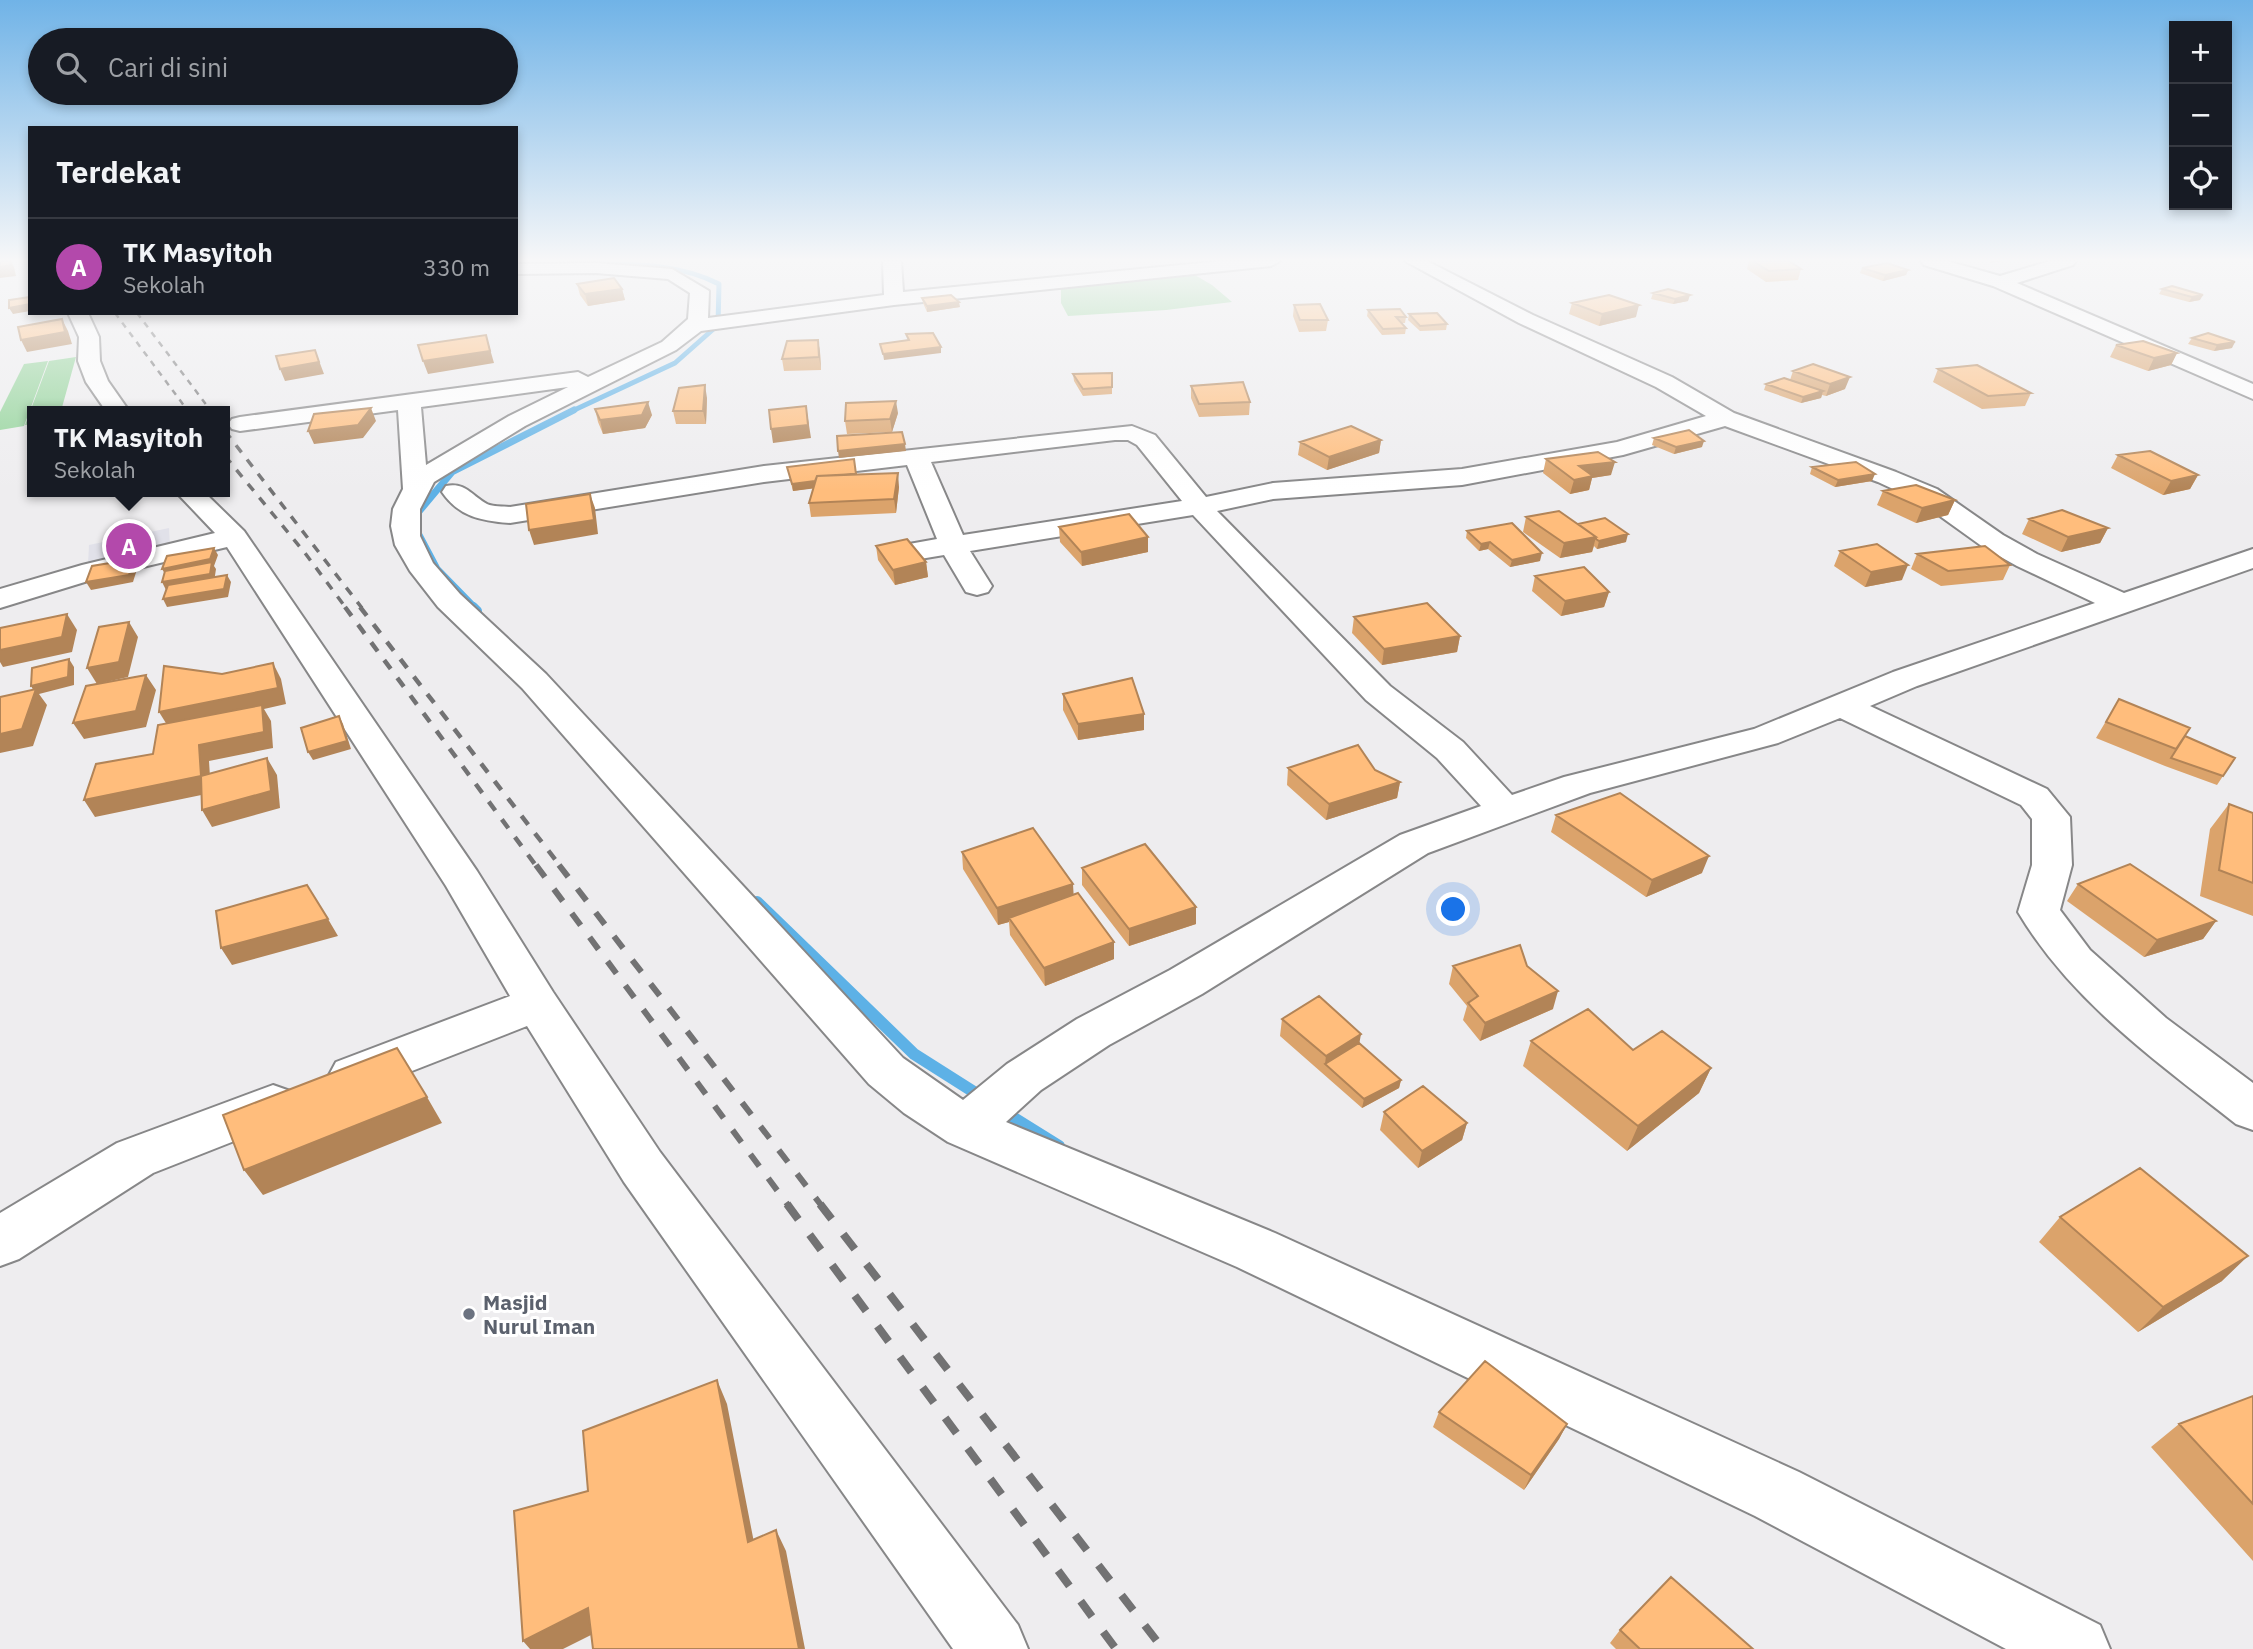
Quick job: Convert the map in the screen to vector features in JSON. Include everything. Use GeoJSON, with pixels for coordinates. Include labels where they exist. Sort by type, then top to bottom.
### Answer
{"type":"FeatureCollection","features":[{"type":"Feature","properties":{"kind":"street"},"geometry":{"type":"LineString","coordinates":[[89,338],[89,361],[97,382],[114,406]]}},
{"type":"Feature","properties":{"kind":"street"},"geometry":{"type":"LineString","coordinates":[[697,338],[697,344]]}},
{"type":"Feature","properties":{"kind":"street"},"geometry":{"type":"LineString","coordinates":[[709,338],[697,344],[669,346],[479,472],[431,492],[402,522],[408,543],[419,563],[442,592],[514,659],[886,1071],[921,1099],[970,1123],[1256,1251],[1765,1488],[2076,1649]]}},
{"type":"Feature","properties":{"kind":"street"},"geometry":{"type":"LineString","coordinates":[[1571,338],[1664,382],[1726,418],[1887,477],[1928,495],[1993,541],[2027,561],[2121,603]]}},
{"type":"Feature","properties":{"kind":"street"},"geometry":{"type":"LineString","coordinates":[[2135,338],[2253,392]]}},
{"type":"Feature","properties":{"kind":"street"},"geometry":{"type":"LineString","coordinates":[[240,424],[410,404],[601,391]]}},
{"type":"Feature","properties":{"kind":"street"},"geometry":{"type":"LineString","coordinates":[[431,492],[436,469],[507,428],[601,391]]}},
{"type":"Feature","properties":{"kind":"street"},"geometry":{"type":"LineString","coordinates":[[410,404],[431,492]]}},
{"type":"Feature","properties":{"kind":"street"},"geometry":{"type":"LineString","coordinates":[[908,552],[1200,506],[1273,491],[1462,477],[1623,448],[1726,418]]}},
{"type":"Feature","properties":{"kind":"street"},"geometry":{"type":"LineString","coordinates":[[431,492],[482,513],[499,516],[761,462],[820,456],[916,455],[1115,432],[1132,433],[1146,440],[1200,506],[1378,693],[1450,750],[1506,811]]}},
{"type":"Feature","properties":{"kind":"street"},"geometry":{"type":"LineString","coordinates":[[916,455],[953,545],[976,586]]}},
{"type":"Feature","properties":{"kind":"street"},"geometry":{"type":"LineString","coordinates":[[194,497],[233,537],[463,881],[537,1004],[642,1167],[994,1649]]}},
{"type":"Feature","properties":{"kind":"street"},"geometry":{"type":"LineString","coordinates":[[0,599],[92,571],[233,537]]}},
{"type":"Feature","properties":{"kind":"street"},"geometry":{"type":"LineString","coordinates":[[970,1123],[1024,1077],[1093,1032],[1186,982],[1414,844],[1577,785],[1766,736],[1905,679],[2253,558]]}},
{"type":"Feature","properties":{"kind":"street"},"geometry":{"type":"LineString","coordinates":[[1842,705],[2034,797],[2051,817],[2052,865],[2039,912],[2075,961],[2150,1031],[2253,1110]]}},
{"type":"Feature","properties":{"kind":"street"},"geometry":{"type":"LineString","coordinates":[[0,1242],[135,1158],[537,1004]]}},
{"type":"Feature","properties":{"kind":"shaded area"},"geometry":{"type":"Polygon","coordinates":[[[169,528],[170,547],[88,564],[89,545],[169,528]]]}},
{"type":"Feature","properties":{"kind":"green space"},"geometry":{"type":"Polygon","coordinates":[[[76,357],[62,406],[32,406],[49,361],[76,357]]]}},
{"type":"Feature","properties":{"kind":"green space"},"geometry":{"type":"Polygon","coordinates":[[[48,361],[31,406],[27,406],[24,426],[0,430],[0,412],[24,364],[48,361]]]}},
{"type":"Feature","properties":{"kind":"building"},"geometry":{"type":"Polygon","coordinates":[[[466,338],[487,338],[490,351],[423,361],[418,345],[466,338]]]}},
{"type":"Feature","properties":{"kind":"building"},"geometry":{"type":"Polygon","coordinates":[[[908,338],[936,338],[941,347],[883,354],[880,344],[909,340],[908,338]]]}},
{"type":"Feature","properties":{"kind":"building"},"geometry":{"type":"Polygon","coordinates":[[[2192,338],[2223,338],[2235,342],[2217,345],[2192,338]]]}},
{"type":"Feature","properties":{"kind":"building"},"geometry":{"type":"Polygon","coordinates":[[[818,340],[819,357],[782,359],[787,341],[818,340]]]}},
{"type":"Feature","properties":{"kind":"building"},"geometry":{"type":"Polygon","coordinates":[[[2143,341],[2177,353],[2154,358],[2116,345],[2143,341]]]}},
{"type":"Feature","properties":{"kind":"building"},"geometry":{"type":"Polygon","coordinates":[[[315,350],[319,362],[280,369],[276,356],[315,350]]]}},
{"type":"Feature","properties":{"kind":"building"},"geometry":{"type":"Polygon","coordinates":[[[1813,364],[1850,377],[1830,384],[1793,371],[1813,364]]]}},
{"type":"Feature","properties":{"kind":"building"},"geometry":{"type":"Polygon","coordinates":[[[1977,365],[2031,393],[1988,396],[1938,369],[1977,365]]]}},
{"type":"Feature","properties":{"kind":"building"},"geometry":{"type":"Polygon","coordinates":[[[1112,373],[1112,387],[1083,389],[1073,374],[1112,373]]]}},
{"type":"Feature","properties":{"kind":"building"},"geometry":{"type":"Polygon","coordinates":[[[1784,378],[1823,391],[1803,397],[1766,384],[1784,378]]]}},
{"type":"Feature","properties":{"kind":"building"},"geometry":{"type":"Polygon","coordinates":[[[1243,382],[1250,402],[1199,404],[1191,386],[1243,382]]]}},
{"type":"Feature","properties":{"kind":"building"},"geometry":{"type":"Polygon","coordinates":[[[705,385],[703,411],[673,411],[679,388],[705,385]]]}},
{"type":"Feature","properties":{"kind":"building"},"geometry":{"type":"Polygon","coordinates":[[[896,401],[890,419],[845,421],[846,403],[896,401]]]}},
{"type":"Feature","properties":{"kind":"building"},"geometry":{"type":"Polygon","coordinates":[[[648,402],[642,415],[600,420],[595,409],[648,402]]]}},
{"type":"Feature","properties":{"kind":"building"},"geometry":{"type":"Polygon","coordinates":[[[806,406],[808,425],[771,429],[769,410],[806,406]]]}},
{"type":"Feature","properties":{"kind":"building"},"geometry":{"type":"Polygon","coordinates":[[[371,408],[358,425],[308,431],[314,414],[371,408]]]}},
{"type":"Feature","properties":{"kind":"building"},"geometry":{"type":"Polygon","coordinates":[[[1351,426],[1381,440],[1329,457],[1300,442],[1351,426]]]}},
{"type":"Feature","properties":{"kind":"building"},"geometry":{"type":"Polygon","coordinates":[[[1689,430],[1704,441],[1676,447],[1654,438],[1689,430]]]}},
{"type":"Feature","properties":{"kind":"building"},"geometry":{"type":"Polygon","coordinates":[[[902,432],[905,444],[838,451],[837,436],[902,432]]]}},
{"type":"Feature","properties":{"kind":"building"},"geometry":{"type":"Polygon","coordinates":[[[2150,451],[2198,475],[2171,481],[2118,455],[2150,451]]]}},
{"type":"Feature","properties":{"kind":"building"},"geometry":{"type":"Polygon","coordinates":[[[1598,452],[1615,462],[1579,466],[1593,476],[1574,480],[1546,459],[1598,452]]]}},
{"type":"Feature","properties":{"kind":"building"},"geometry":{"type":"Polygon","coordinates":[[[854,459],[856,474],[817,476],[815,481],[792,484],[787,467],[854,459]]]}},
{"type":"Feature","properties":{"kind":"building"},"geometry":{"type":"Polygon","coordinates":[[[1856,462],[1875,474],[1838,480],[1812,467],[1856,462]]]}},
{"type":"Feature","properties":{"kind":"building"},"geometry":{"type":"Polygon","coordinates":[[[898,473],[894,499],[809,503],[817,476],[898,473]]]}},
{"type":"Feature","properties":{"kind":"building"},"geometry":{"type":"Polygon","coordinates":[[[1916,485],[1955,500],[1922,508],[1883,491],[1916,485]]]}},
{"type":"Feature","properties":{"kind":"building"},"geometry":{"type":"Polygon","coordinates":[[[590,494],[594,520],[529,530],[526,504],[590,494]]]}},
{"type":"Feature","properties":{"kind":"building"},"geometry":{"type":"Polygon","coordinates":[[[2062,510],[2108,528],[2068,537],[2029,519],[2062,510]]]}},
{"type":"Feature","properties":{"kind":"building"},"geometry":{"type":"Polygon","coordinates":[[[1559,511],[1596,537],[1564,543],[1526,517],[1559,511]]]}},
{"type":"Feature","properties":{"kind":"building"},"geometry":{"type":"Polygon","coordinates":[[[1129,514],[1148,537],[1081,552],[1059,527],[1129,514]]]}},
{"type":"Feature","properties":{"kind":"building"},"geometry":{"type":"Polygon","coordinates":[[[1605,518],[1628,534],[1599,541],[1578,524],[1605,518]]]}},
{"type":"Feature","properties":{"kind":"building"},"geometry":{"type":"Polygon","coordinates":[[[1512,523],[1542,553],[1512,560],[1490,542],[1481,544],[1467,531],[1512,523]]]}},
{"type":"Feature","properties":{"kind":"building"},"geometry":{"type":"Polygon","coordinates":[[[907,539],[926,562],[893,570],[876,546],[907,539]]]}},
{"type":"Feature","properties":{"kind":"building"},"geometry":{"type":"Polygon","coordinates":[[[1877,544],[1908,565],[1871,572],[1840,551],[1877,544]]]}},
{"type":"Feature","properties":{"kind":"building"},"geometry":{"type":"Polygon","coordinates":[[[1985,546],[2010,565],[1948,571],[1917,554],[1985,546]]]}},
{"type":"Feature","properties":{"kind":"building"},"geometry":{"type":"Polygon","coordinates":[[[214,548],[210,559],[162,569],[167,556],[214,548]]]}},
{"type":"Feature","properties":{"kind":"building"},"geometry":{"type":"Polygon","coordinates":[[[134,559],[129,575],[86,582],[92,566],[134,559]]]}},
{"type":"Feature","properties":{"kind":"building"},"geometry":{"type":"Polygon","coordinates":[[[212,562],[210,574],[162,582],[165,571],[212,562]]]}},
{"type":"Feature","properties":{"kind":"building"},"geometry":{"type":"Polygon","coordinates":[[[1584,567],[1609,592],[1565,601],[1535,576],[1584,567]]]}},
{"type":"Feature","properties":{"kind":"building"},"geometry":{"type":"Polygon","coordinates":[[[227,575],[224,589],[163,599],[168,585],[227,575]]]}},
{"type":"Feature","properties":{"kind":"building"},"geometry":{"type":"Polygon","coordinates":[[[1427,603],[1460,636],[1384,649],[1354,617],[1427,603]]]}},
{"type":"Feature","properties":{"kind":"building"},"geometry":{"type":"Polygon","coordinates":[[[67,614],[62,637],[0,650],[0,628],[67,614]]]}},
{"type":"Feature","properties":{"kind":"building"},"geometry":{"type":"Polygon","coordinates":[[[129,622],[119,662],[87,668],[99,627],[129,622]]]}},
{"type":"Feature","properties":{"kind":"building"},"geometry":{"type":"Polygon","coordinates":[[[69,659],[68,677],[31,686],[32,668],[69,659]]]}},
{"type":"Feature","properties":{"kind":"building"},"geometry":{"type":"Polygon","coordinates":[[[273,663],[278,688],[159,712],[164,666],[222,674],[273,663]]]}},
{"type":"Feature","properties":{"kind":"building"},"geometry":{"type":"Polygon","coordinates":[[[146,675],[136,711],[73,723],[86,686],[146,675]]]}},
{"type":"Feature","properties":{"kind":"building"},"geometry":{"type":"Polygon","coordinates":[[[1132,678],[1144,714],[1078,724],[1063,694],[1132,678]]]}},
{"type":"Feature","properties":{"kind":"building"},"geometry":{"type":"Polygon","coordinates":[[[36,689],[22,729],[0,734],[0,697],[36,689]]]}},
{"type":"Feature","properties":{"kind":"building"},"geometry":{"type":"Polygon","coordinates":[[[2119,699],[2190,728],[2176,749],[2106,722],[2119,699]]]}},
{"type":"Feature","properties":{"kind":"building"},"geometry":{"type":"Polygon","coordinates":[[[262,705],[264,732],[199,745],[201,776],[84,800],[96,764],[153,754],[158,725],[262,705]]]}},
{"type":"Feature","properties":{"kind":"building"},"geometry":{"type":"Polygon","coordinates":[[[339,716],[347,741],[308,752],[301,728],[339,716]]]}},
{"type":"Feature","properties":{"kind":"building"},"geometry":{"type":"Polygon","coordinates":[[[2185,736],[2235,758],[2223,776],[2171,758],[2185,736]]]}},
{"type":"Feature","properties":{"kind":"building"},"geometry":{"type":"Polygon","coordinates":[[[1358,745],[1375,770],[1400,782],[1329,804],[1288,768],[1358,745]]]}},
{"type":"Feature","properties":{"kind":"building"},"geometry":{"type":"Polygon","coordinates":[[[267,758],[271,791],[202,810],[201,776],[267,758]]]}},
{"type":"Feature","properties":{"kind":"building"},"geometry":{"type":"Polygon","coordinates":[[[1620,793],[1709,856],[1652,880],[1556,815],[1620,793]]]}},
{"type":"Feature","properties":{"kind":"building"},"geometry":{"type":"Polygon","coordinates":[[[2229,804],[2253,813],[2253,883],[2219,870],[2229,804]]]}},
{"type":"Feature","properties":{"kind":"building"},"geometry":{"type":"Polygon","coordinates":[[[1033,828],[1073,884],[997,908],[962,852],[1033,828]]]}},
{"type":"Feature","properties":{"kind":"building"},"geometry":{"type":"Polygon","coordinates":[[[1145,844],[1196,907],[1129,929],[1082,868],[1145,844]]]}},
{"type":"Feature","properties":{"kind":"building"},"geometry":{"type":"Polygon","coordinates":[[[2130,864],[2216,921],[2157,940],[2078,884],[2130,864]]]}},
{"type":"Feature","properties":{"kind":"building"},"geometry":{"type":"Polygon","coordinates":[[[307,885],[328,919],[221,948],[216,911],[307,885]]]}},
{"type":"Feature","properties":{"kind":"building"},"geometry":{"type":"Polygon","coordinates":[[[1078,893],[1114,942],[1044,968],[1009,918],[1078,893]]]}},
{"type":"Feature","properties":{"kind":"building"},"geometry":{"type":"Polygon","coordinates":[[[1520,945],[1527,966],[1558,991],[1485,1023],[1468,1003],[1478,996],[1453,966],[1520,945]]]}},
{"type":"Feature","properties":{"kind":"building"},"geometry":{"type":"Polygon","coordinates":[[[1319,996],[1361,1034],[1326,1056],[1282,1019],[1319,996]]]}},
{"type":"Feature","properties":{"kind":"building"},"geometry":{"type":"Polygon","coordinates":[[[1588,1009],[1633,1050],[1662,1031],[1711,1068],[1638,1126],[1531,1041],[1588,1009]]]}},
{"type":"Feature","properties":{"kind":"building"},"geometry":{"type":"Polygon","coordinates":[[[1359,1043],[1401,1080],[1364,1099],[1325,1064],[1359,1043]]]}},
{"type":"Feature","properties":{"kind":"building"},"geometry":{"type":"Polygon","coordinates":[[[397,1048],[427,1097],[244,1170],[223,1115],[397,1048]]]}},
{"type":"Feature","properties":{"kind":"building"},"geometry":{"type":"Polygon","coordinates":[[[1423,1086],[1467,1123],[1422,1151],[1384,1112],[1423,1086]]]}},
{"type":"Feature","properties":{"kind":"building"},"geometry":{"type":"Polygon","coordinates":[[[2140,1168],[2248,1256],[2163,1307],[2060,1217],[2140,1168]]]}},
{"type":"Feature","properties":{"kind":"building"},"geometry":{"type":"Polygon","coordinates":[[[1485,1361],[1567,1424],[1531,1475],[1439,1412],[1485,1361]]]}},
{"type":"Feature","properties":{"kind":"building"},"geometry":{"type":"Polygon","coordinates":[[[717,1380],[748,1542],[776,1530],[799,1649],[593,1649],[588,1608],[523,1641],[514,1511],[588,1491],[583,1431],[717,1380]]]}},
{"type":"Feature","properties":{"kind":"building"},"geometry":{"type":"Polygon","coordinates":[[[2253,1396],[2253,1504],[2179,1424],[2253,1396]]]}},
{"type":"Feature","properties":{"kind":"building"},"geometry":{"type":"Polygon","coordinates":[[[1671,1577],[1753,1649],[1640,1649],[1620,1630],[1671,1577]]]}},
{"type":"Feature","properties":{"kind":"waterway"},"geometry":{"type":"LineString","coordinates":[[571,412],[675,363],[703,338]]}},
{"type":"Feature","properties":{"kind":"waterway"},"geometry":{"type":"LineString","coordinates":[[411,521],[452,472],[571,412]]}},
{"type":"Feature","properties":{"kind":"waterway"},"geometry":{"type":"LineString","coordinates":[[419,535],[437,569],[475,608]]}},
{"type":"Feature","properties":{"kind":"waterway"},"geometry":{"type":"LineString","coordinates":[[473,607],[477,611]]}},
{"type":"Feature","properties":{"kind":"waterway"},"geometry":{"type":"LineString","coordinates":[[757,902],[914,1054],[985,1099]]}},
{"type":"Feature","properties":{"kind":"waterway"},"geometry":{"type":"LineString","coordinates":[[1001,1110],[1059,1146]]}},
{"type":"Feature","properties":{"kind":"railway"},"geometry":{"type":"LineString","coordinates":[[134,338],[184,406]]}},
{"type":"Feature","properties":{"kind":"railway"},"geometry":{"type":"LineString","coordinates":[[156,338],[207,406]]}},
{"type":"Feature","properties":{"kind":"railway"},"geometry":{"type":"LineString","coordinates":[[230,437],[362,608]]}},
{"type":"Feature","properties":{"kind":"railway"},"geometry":{"type":"LineString","coordinates":[[230,462],[305,553],[346,608]]}},
{"type":"Feature","properties":{"kind":"railway"},"geometry":{"type":"LineString","coordinates":[[345,607],[537,867]]}},
{"type":"Feature","properties":{"kind":"railway"},"geometry":{"type":"LineString","coordinates":[[360,607],[561,867]]}},
{"type":"Feature","properties":{"kind":"railway"},"geometry":{"type":"LineString","coordinates":[[536,865],[788,1205]]}},
{"type":"Feature","properties":{"kind":"railway"},"geometry":{"type":"LineString","coordinates":[[559,865],[821,1205]]}},
{"type":"Feature","properties":{"kind":"railway"},"geometry":{"type":"LineString","coordinates":[[787,1204],[1116,1649]]}},
{"type":"Feature","properties":{"kind":"railway"},"geometry":{"type":"LineString","coordinates":[[820,1204],[1163,1649]]}},
{"type":"Feature","properties":{"kind":"place","name":"TK Masyitoh"},"geometry":{"type":"Point","coordinates":[129,546]}},
{"type":"Feature","properties":{"kind":"place","name":"Masjid Nurul Iman"},"geometry":{"type":"Point","coordinates":[469,1314]}}]}
